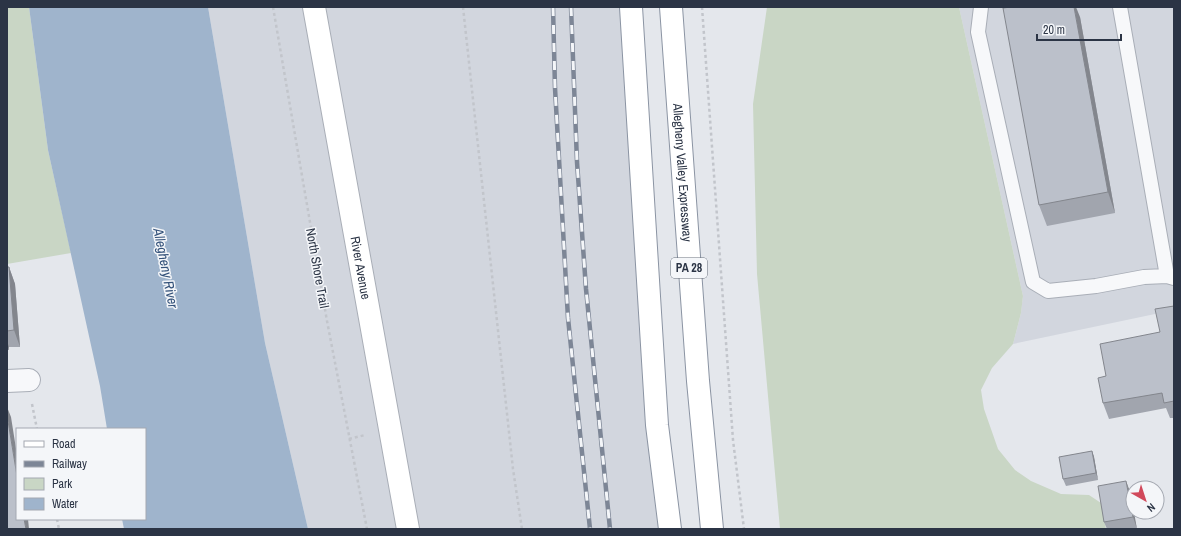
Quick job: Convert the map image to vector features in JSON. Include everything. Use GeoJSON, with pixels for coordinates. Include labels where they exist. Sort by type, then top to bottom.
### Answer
{"type":"FeatureCollection","features":[{"type":"Feature","properties":{"kind":"main road","name":"River Avenue"},"geometry":{"type":"LineString","coordinates":[[314,7],[408,529]]}},
{"type":"Feature","properties":{"kind":"main road"},"geometry":{"type":"LineString","coordinates":[[631,7],[656,425],[670,529]]}},
{"type":"Feature","properties":{"kind":"main road","name":"Allegheny Valley Expressway"},"geometry":{"type":"LineString","coordinates":[[671,7],[698,381],[712,529]]}},
{"type":"Feature","properties":{"kind":"street"},"geometry":{"type":"LineString","coordinates":[[7,381],[29,380]]}},
{"type":"Feature","properties":{"kind":"lane"},"geometry":{"type":"LineString","coordinates":[[981,7],[978,32],[1034,282],[1048,291],[1096,286],[1144,277],[1170,277],[1120,7]]}},
{"type":"Feature","properties":{"kind":"path","name":"North Shore Trail"},"geometry":{"type":"LineString","coordinates":[[273,7],[327,321],[367,529]]}},
{"type":"Feature","properties":{"kind":"path"},"geometry":{"type":"LineString","coordinates":[[463,7],[513,469],[522,529]]}},
{"type":"Feature","properties":{"kind":"path"},"geometry":{"type":"LineString","coordinates":[[702,7],[733,440],[744,529]]}},
{"type":"Feature","properties":{"kind":"shaded area"},"geometry":{"type":"Polygon","coordinates":[[[208,7],[631,7],[670,529],[308,529],[265,343],[208,7]]]}},
{"type":"Feature","properties":{"kind":"shaded area"},"geometry":{"type":"Polygon","coordinates":[[[959,7],[1174,7],[1174,310],[1013,344],[1021,313],[1023,296],[959,7]]]}},
{"type":"Feature","properties":{"kind":"green space"},"geometry":{"type":"Polygon","coordinates":[[[7,7],[29,7],[48,150],[71,253],[7,264],[7,7]]]}},
{"type":"Feature","properties":{"kind":"green space"},"geometry":{"type":"Polygon","coordinates":[[[767,7],[959,7],[1023,296],[1021,313],[1013,344],[992,368],[981,390],[984,409],[998,449],[1015,470],[1031,481],[1061,494],[1089,495],[1101,503],[1106,529],[780,529],[757,274],[753,104],[767,7]]]}},
{"type":"Feature","properties":{"kind":"water","name":"Allegheny River"},"geometry":{"type":"Polygon","coordinates":[[[29,7],[208,7],[265,343],[308,529],[124,529],[122,520],[146,520],[146,428],[107,428],[100,386],[48,150],[29,7]]]}},
{"type":"Feature","properties":{"kind":"building"},"geometry":{"type":"Polygon","coordinates":[[[1074,7],[1108,192],[1039,205],[1003,8],[1074,7]]]}},
{"type":"Feature","properties":{"kind":"building"},"geometry":{"type":"Polygon","coordinates":[[[7,267],[9,267],[14,330],[7,331],[7,267]]]}},
{"type":"Feature","properties":{"kind":"building"},"geometry":{"type":"Polygon","coordinates":[[[1174,306],[1174,401],[1164,403],[1162,393],[1103,403],[1098,378],[1106,376],[1100,344],[1160,332],[1155,309],[1174,306]]]}},
{"type":"Feature","properties":{"kind":"building"},"geometry":{"type":"Polygon","coordinates":[[[7,415],[16,470],[16,520],[24,520],[26,529],[7,529],[7,415]]]}},
{"type":"Feature","properties":{"kind":"building"},"geometry":{"type":"Polygon","coordinates":[[[1092,451],[1096,473],[1063,479],[1059,457],[1092,451]]]}},
{"type":"Feature","properties":{"kind":"building"},"geometry":{"type":"Polygon","coordinates":[[[1125,481],[1125,518],[1104,522],[1098,486],[1125,481]]]}},
{"type":"Feature","properties":{"kind":"railway"},"geometry":{"type":"LineString","coordinates":[[553,7],[555,88],[568,318],[590,529]]}},
{"type":"Feature","properties":{"kind":"railway"},"geometry":{"type":"LineString","coordinates":[[571,7],[577,162],[586,289],[610,529]]}}]}
